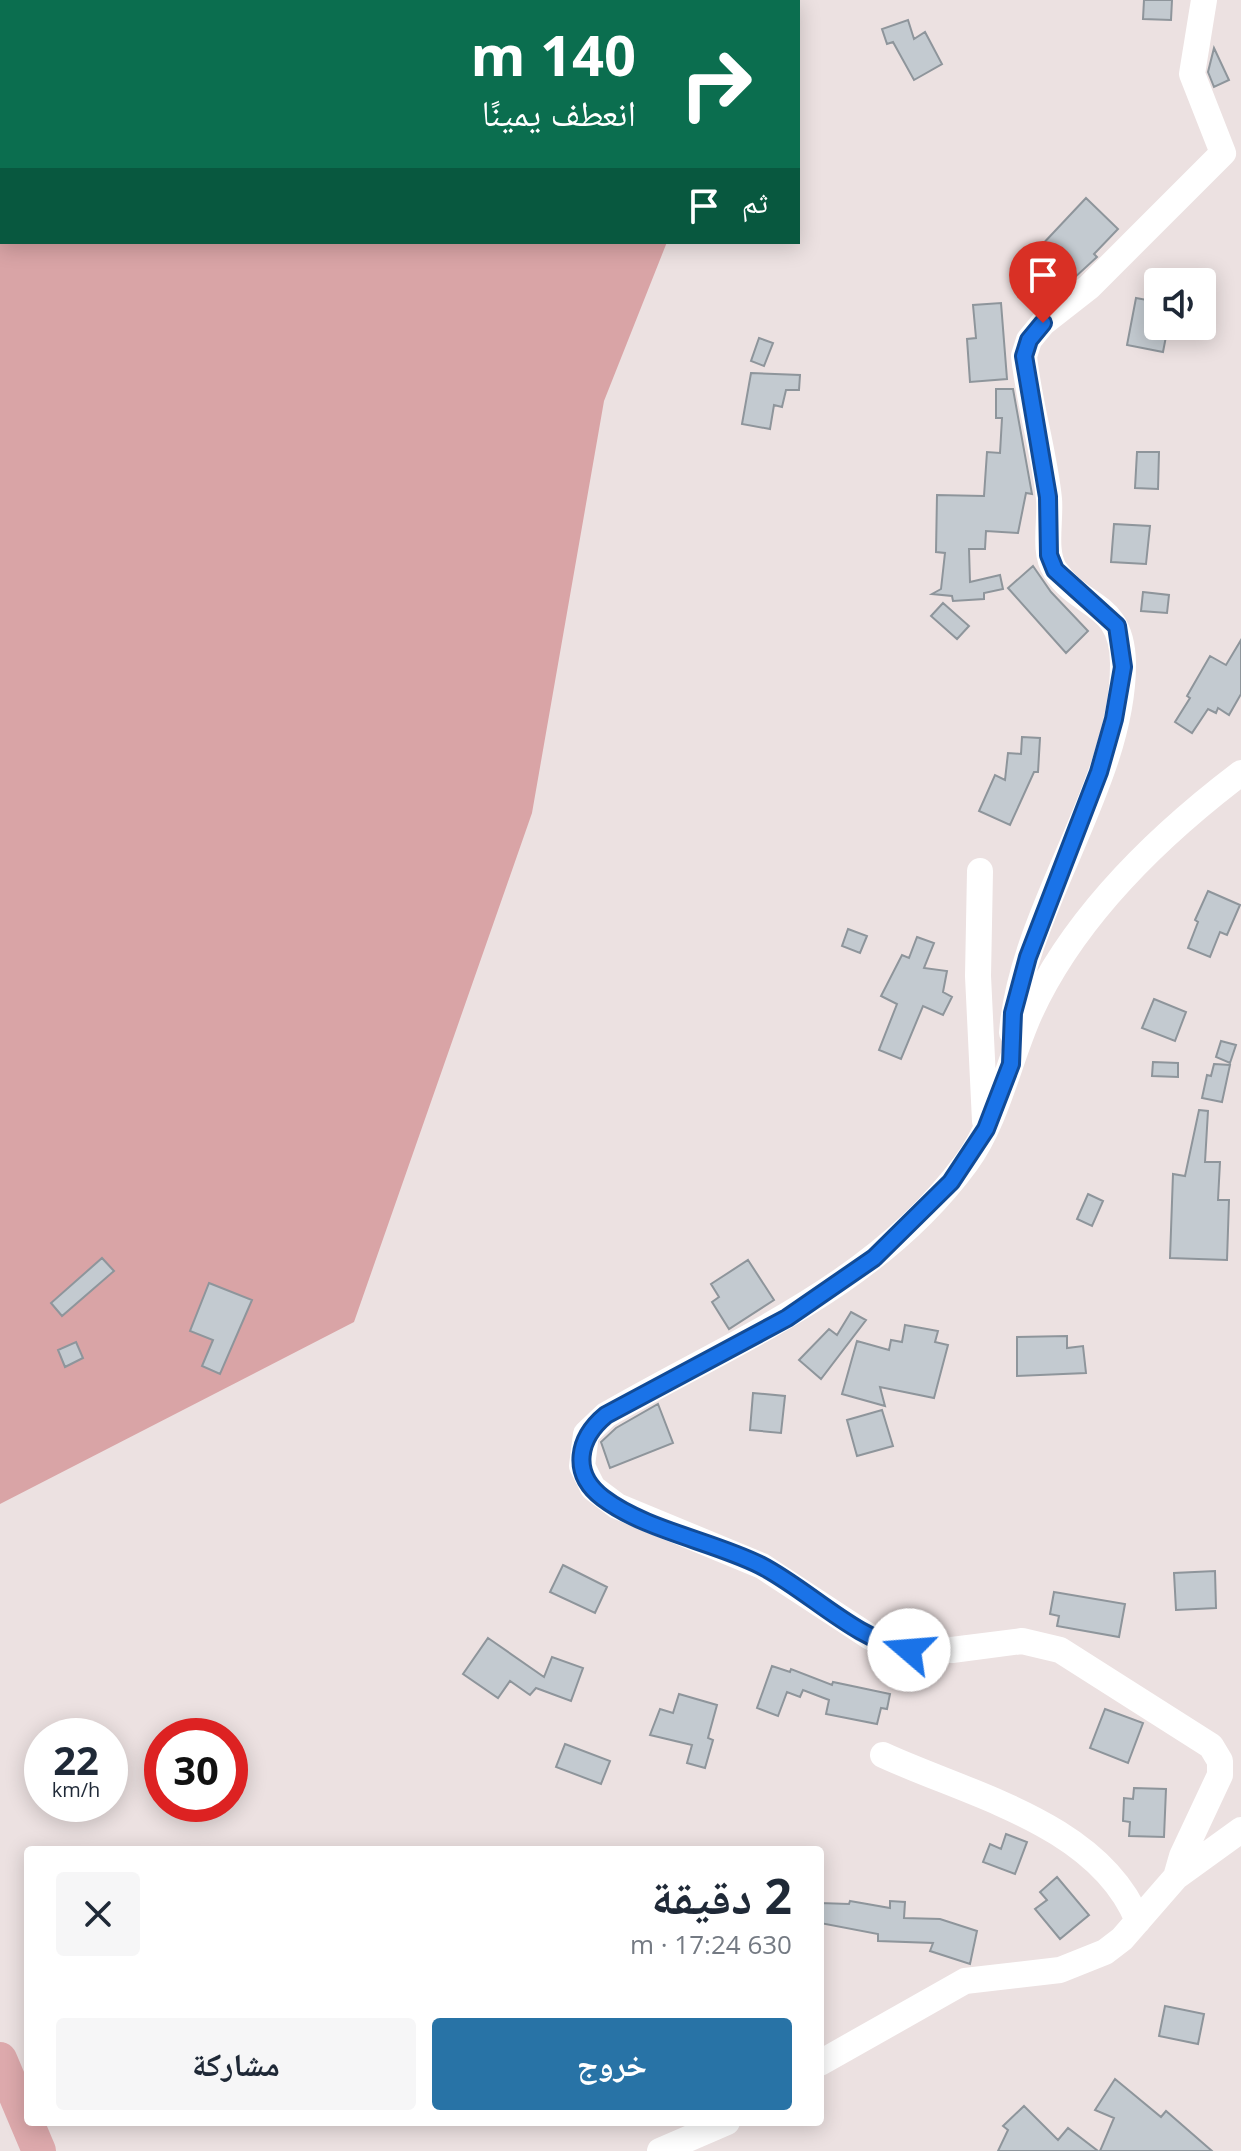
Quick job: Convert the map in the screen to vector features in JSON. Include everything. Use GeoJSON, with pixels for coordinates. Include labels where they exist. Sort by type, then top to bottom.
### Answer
{"type":"FeatureCollection","features":[{"type":"Feature","properties":{"kind":"main road"},"geometry":{"type":"LineString","coordinates":[[0,2059],[24,2116]]}},
{"type":"Feature","properties":{"kind":"main road"},"geometry":{"type":"LineString","coordinates":[[28,2126],[39,2151]]}},
{"type":"Feature","properties":{"kind":"street"},"geometry":{"type":"LineString","coordinates":[[1011,1064],[1013,1013],[1028,957],[1099,772],[1114,719],[1123,667],[1117,626],[1055,570],[1049,555],[1048,497],[1024,356],[1029,340],[1043,323],[1089,287],[1218,162],[1223,153],[1192,74],[1204,0]]}},
{"type":"Feature","properties":{"kind":"street"},"geometry":{"type":"LineString","coordinates":[[1176,1877],[1182,1856],[1220,1775],[1220,1761],[1211,1746],[1087,1666],[1044,1644],[1011,1641],[952,1650],[909,1650],[870,1637],[762,1566],[617,1506],[593,1488],[582,1466],[586,1434],[606,1415],[787,1318],[874,1258],[951,1182],[986,1129],[1051,973],[1078,933],[1153,849],[1241,773]]}},
{"type":"Feature","properties":{"kind":"street"},"geometry":{"type":"LineString","coordinates":[[980,871],[978,976],[986,1129]]}},
{"type":"Feature","properties":{"kind":"street"},"geometry":{"type":"LineString","coordinates":[[883,1755],[1068,1838],[1125,1893],[1138,1921]]}},
{"type":"Feature","properties":{"kind":"street"},"geometry":{"type":"LineString","coordinates":[[824,2061],[942,1991],[987,1976],[1060,1970],[1105,1952],[1138,1921],[1176,1877],[1241,1830]]}},
{"type":"Feature","properties":{"kind":"street"},"geometry":{"type":"LineString","coordinates":[[660,2151],[718,2126]]}},
{"type":"Feature","properties":{"kind":"shaded area"},"geometry":{"type":"Polygon","coordinates":[[[0,244],[666,244],[604,401],[532,813],[354,1322],[0,1504],[0,244]]]}},
{"type":"Feature","properties":{"kind":"building"},"geometry":{"type":"Polygon","coordinates":[[[1144,0],[1172,0],[1171,20],[1143,19],[1144,0]]]}},
{"type":"Feature","properties":{"kind":"building"},"geometry":{"type":"Polygon","coordinates":[[[908,20],[914,39],[925,32],[942,64],[914,80],[893,42],[887,44],[882,29],[908,20]]]}},
{"type":"Feature","properties":{"kind":"building"},"geometry":{"type":"Polygon","coordinates":[[[1214,48],[1229,80],[1214,87],[1208,72],[1214,48]]]}},
{"type":"Feature","properties":{"kind":"building"},"geometry":{"type":"Polygon","coordinates":[[[1086,198],[1118,229],[1094,254],[1097,257],[1072,280],[1038,249],[1086,198]]]}},
{"type":"Feature","properties":{"kind":"building"},"geometry":{"type":"Polygon","coordinates":[[[1136,298],[1144,299],[1144,340],[1165,340],[1163,352],[1127,345],[1136,298]]]}},
{"type":"Feature","properties":{"kind":"building"},"geometry":{"type":"Polygon","coordinates":[[[1001,303],[1007,379],[970,382],[967,339],[976,338],[973,305],[1001,303]]]}},
{"type":"Feature","properties":{"kind":"building"},"geometry":{"type":"Polygon","coordinates":[[[759,338],[773,343],[764,366],[751,361],[759,338]]]}},
{"type":"Feature","properties":{"kind":"building"},"geometry":{"type":"Polygon","coordinates":[[[751,373],[800,375],[799,390],[786,390],[782,407],[774,405],[770,429],[742,424],[751,373]]]}},
{"type":"Feature","properties":{"kind":"building"},"geometry":{"type":"Polygon","coordinates":[[[996,389],[1013,389],[1032,494],[1026,493],[1018,533],[986,531],[985,549],[969,549],[970,582],[1000,575],[1003,589],[984,593],[984,599],[953,601],[952,596],[932,594],[941,589],[945,553],[936,552],[937,495],[984,496],[987,452],[1000,453],[1002,418],[996,418],[996,389]]]}},
{"type":"Feature","properties":{"kind":"building"},"geometry":{"type":"Polygon","coordinates":[[[1137,452],[1159,452],[1158,489],[1135,488],[1137,452]]]}},
{"type":"Feature","properties":{"kind":"building"},"geometry":{"type":"Polygon","coordinates":[[[1114,524],[1150,526],[1146,564],[1111,562],[1114,524]]]}},
{"type":"Feature","properties":{"kind":"building"},"geometry":{"type":"Polygon","coordinates":[[[1033,566],[1051,592],[1088,631],[1066,653],[1008,588],[1033,566]]]}},
{"type":"Feature","properties":{"kind":"building"},"geometry":{"type":"Polygon","coordinates":[[[1143,592],[1169,595],[1167,613],[1141,611],[1143,592]]]}},
{"type":"Feature","properties":{"kind":"building"},"geometry":{"type":"Polygon","coordinates":[[[943,603],[969,626],[957,639],[931,616],[943,603]]]}},
{"type":"Feature","properties":{"kind":"building"},"geometry":{"type":"Polygon","coordinates":[[[1241,640],[1241,694],[1229,715],[1218,708],[1216,713],[1208,709],[1192,733],[1175,722],[1210,656],[1226,665],[1241,640]]]}},
{"type":"Feature","properties":{"kind":"building"},"geometry":{"type":"Polygon","coordinates":[[[1022,737],[1040,738],[1038,772],[1034,772],[1010,825],[979,811],[995,775],[1005,780],[1008,753],[1021,754],[1022,737]]]}},
{"type":"Feature","properties":{"kind":"building"},"geometry":{"type":"Polygon","coordinates":[[[1208,891],[1240,905],[1227,935],[1220,932],[1210,957],[1188,948],[1198,922],[1195,920],[1208,891]]]}},
{"type":"Feature","properties":{"kind":"building"},"geometry":{"type":"Polygon","coordinates":[[[848,929],[867,936],[860,953],[842,946],[848,929]]]}},
{"type":"Feature","properties":{"kind":"building"},"geometry":{"type":"Polygon","coordinates":[[[917,937],[934,943],[924,968],[947,971],[943,992],[952,997],[943,1015],[923,1006],[901,1059],[879,1050],[897,1004],[881,996],[902,955],[909,958],[917,937]]]}},
{"type":"Feature","properties":{"kind":"building"},"geometry":{"type":"Polygon","coordinates":[[[1154,999],[1186,1012],[1175,1041],[1142,1028],[1154,999]]]}},
{"type":"Feature","properties":{"kind":"building"},"geometry":{"type":"Polygon","coordinates":[[[1221,1041],[1236,1045],[1230,1063],[1216,1057],[1221,1041]]]}},
{"type":"Feature","properties":{"kind":"building"},"geometry":{"type":"Polygon","coordinates":[[[1153,1062],[1178,1063],[1178,1077],[1152,1076],[1153,1062]]]}},
{"type":"Feature","properties":{"kind":"building"},"geometry":{"type":"Polygon","coordinates":[[[1214,1064],[1230,1065],[1222,1102],[1202,1098],[1207,1075],[1211,1076],[1214,1064]]]}},
{"type":"Feature","properties":{"kind":"building"},"geometry":{"type":"Polygon","coordinates":[[[1199,1110],[1208,1111],[1205,1162],[1220,1162],[1218,1200],[1229,1200],[1227,1260],[1170,1258],[1173,1174],[1185,1176],[1199,1110]]]}},
{"type":"Feature","properties":{"kind":"building"},"geometry":{"type":"Polygon","coordinates":[[[1088,1194],[1103,1201],[1092,1226],[1077,1219],[1088,1194]]]}},
{"type":"Feature","properties":{"kind":"building"},"geometry":{"type":"Polygon","coordinates":[[[102,1258],[114,1271],[62,1316],[51,1303],[102,1258]]]}},
{"type":"Feature","properties":{"kind":"building"},"geometry":{"type":"Polygon","coordinates":[[[748,1260],[774,1300],[729,1329],[712,1302],[719,1297],[711,1284],[748,1260]]]}},
{"type":"Feature","properties":{"kind":"building"},"geometry":{"type":"Polygon","coordinates":[[[209,1283],[252,1300],[220,1374],[202,1366],[213,1340],[190,1331],[209,1283]]]}},
{"type":"Feature","properties":{"kind":"building"},"geometry":{"type":"Polygon","coordinates":[[[851,1312],[866,1320],[821,1379],[799,1360],[829,1329],[837,1335],[851,1312]]]}},
{"type":"Feature","properties":{"kind":"building"},"geometry":{"type":"Polygon","coordinates":[[[905,1325],[938,1331],[935,1342],[948,1345],[934,1398],[880,1387],[885,1406],[842,1394],[857,1341],[889,1350],[891,1340],[902,1342],[905,1325]]]}},
{"type":"Feature","properties":{"kind":"building"},"geometry":{"type":"Polygon","coordinates":[[[1067,1336],[1067,1348],[1083,1346],[1086,1373],[1017,1376],[1017,1337],[1067,1336]]]}},
{"type":"Feature","properties":{"kind":"building"},"geometry":{"type":"Polygon","coordinates":[[[76,1342],[83,1358],[65,1367],[58,1350],[76,1342]]]}},
{"type":"Feature","properties":{"kind":"building"},"geometry":{"type":"Polygon","coordinates":[[[753,1393],[785,1396],[781,1433],[750,1430],[753,1393]]]}},
{"type":"Feature","properties":{"kind":"building"},"geometry":{"type":"Polygon","coordinates":[[[658,1404],[673,1443],[610,1468],[601,1442],[616,1428],[658,1404]]]}},
{"type":"Feature","properties":{"kind":"building"},"geometry":{"type":"Polygon","coordinates":[[[882,1410],[893,1446],[857,1456],[847,1420],[882,1410]]]}},
{"type":"Feature","properties":{"kind":"building"},"geometry":{"type":"Polygon","coordinates":[[[563,1565],[607,1587],[595,1613],[550,1592],[563,1565]]]}},
{"type":"Feature","properties":{"kind":"building"},"geometry":{"type":"Polygon","coordinates":[[[1215,1571],[1216,1608],[1176,1610],[1174,1573],[1215,1571]]]}},
{"type":"Feature","properties":{"kind":"building"},"geometry":{"type":"Polygon","coordinates":[[[1054,1592],[1125,1604],[1119,1637],[1057,1626],[1059,1616],[1050,1614],[1054,1592]]]}},
{"type":"Feature","properties":{"kind":"building"},"geometry":{"type":"Polygon","coordinates":[[[488,1638],[544,1677],[552,1657],[583,1668],[571,1701],[536,1688],[530,1695],[510,1681],[498,1698],[463,1674],[488,1638]]]}},
{"type":"Feature","properties":{"kind":"building"},"geometry":{"type":"Polygon","coordinates":[[[772,1666],[790,1672],[791,1669],[832,1685],[833,1682],[890,1694],[887,1709],[881,1708],[877,1724],[826,1714],[829,1700],[803,1690],[800,1697],[787,1692],[778,1716],[757,1708],[772,1666]]]}},
{"type":"Feature","properties":{"kind":"building"},"geometry":{"type":"Polygon","coordinates":[[[679,1694],[717,1705],[708,1738],[713,1740],[705,1768],[687,1763],[692,1745],[650,1735],[660,1709],[673,1713],[679,1694]]]}},
{"type":"Feature","properties":{"kind":"building"},"geometry":{"type":"Polygon","coordinates":[[[1105,1709],[1143,1723],[1128,1763],[1090,1748],[1105,1709]]]}},
{"type":"Feature","properties":{"kind":"building"},"geometry":{"type":"Polygon","coordinates":[[[565,1744],[610,1761],[601,1784],[556,1767],[565,1744]]]}},
{"type":"Feature","properties":{"kind":"building"},"geometry":{"type":"Polygon","coordinates":[[[1134,1788],[1166,1789],[1164,1837],[1129,1836],[1130,1822],[1123,1821],[1124,1798],[1133,1799],[1134,1788]]]}},
{"type":"Feature","properties":{"kind":"building"},"geometry":{"type":"Polygon","coordinates":[[[1006,1834],[1027,1842],[1015,1874],[983,1862],[990,1844],[1001,1849],[1006,1834]]]}},
{"type":"Feature","properties":{"kind":"building"},"geometry":{"type":"Polygon","coordinates":[[[1057,1877],[1089,1915],[1060,1939],[1035,1909],[1047,1900],[1040,1892],[1057,1877]]]}},
{"type":"Feature","properties":{"kind":"building"},"geometry":{"type":"Polygon","coordinates":[[[850,1901],[890,1908],[890,1901],[905,1902],[904,1918],[940,1919],[977,1931],[970,1964],[930,1951],[933,1943],[878,1941],[878,1934],[824,1924],[824,1903],[849,1904],[850,1901]]]}},
{"type":"Feature","properties":{"kind":"building"},"geometry":{"type":"Polygon","coordinates":[[[1165,2006],[1204,2014],[1198,2044],[1159,2036],[1165,2006]]]}},
{"type":"Feature","properties":{"kind":"building"},"geometry":{"type":"Polygon","coordinates":[[[1115,2079],[1161,2117],[1166,2111],[1212,2151],[1100,2151],[1114,2118],[1095,2110],[1115,2079]]]}},
{"type":"Feature","properties":{"kind":"building"},"geometry":{"type":"Polygon","coordinates":[[[1024,2106],[1058,2140],[1068,2128],[1098,2151],[998,2151],[1008,2130],[1003,2126],[1024,2106]]]}},
{"type":"Feature","properties":{"kind":"route"},"geometry":{"type":"LineString","coordinates":[[909,1650],[892,1647],[870,1637],[762,1566],[647,1520],[602,1497],[586,1476],[582,1466],[582,1449],[586,1434],[606,1415],[787,1318],[874,1258],[951,1182],[968,1161],[986,1129],[1011,1064],[1013,1013],[1028,957],[1099,772],[1114,719],[1123,667],[1117,626],[1055,570],[1049,555],[1048,497],[1024,356],[1029,340],[1043,323]]}}]}
